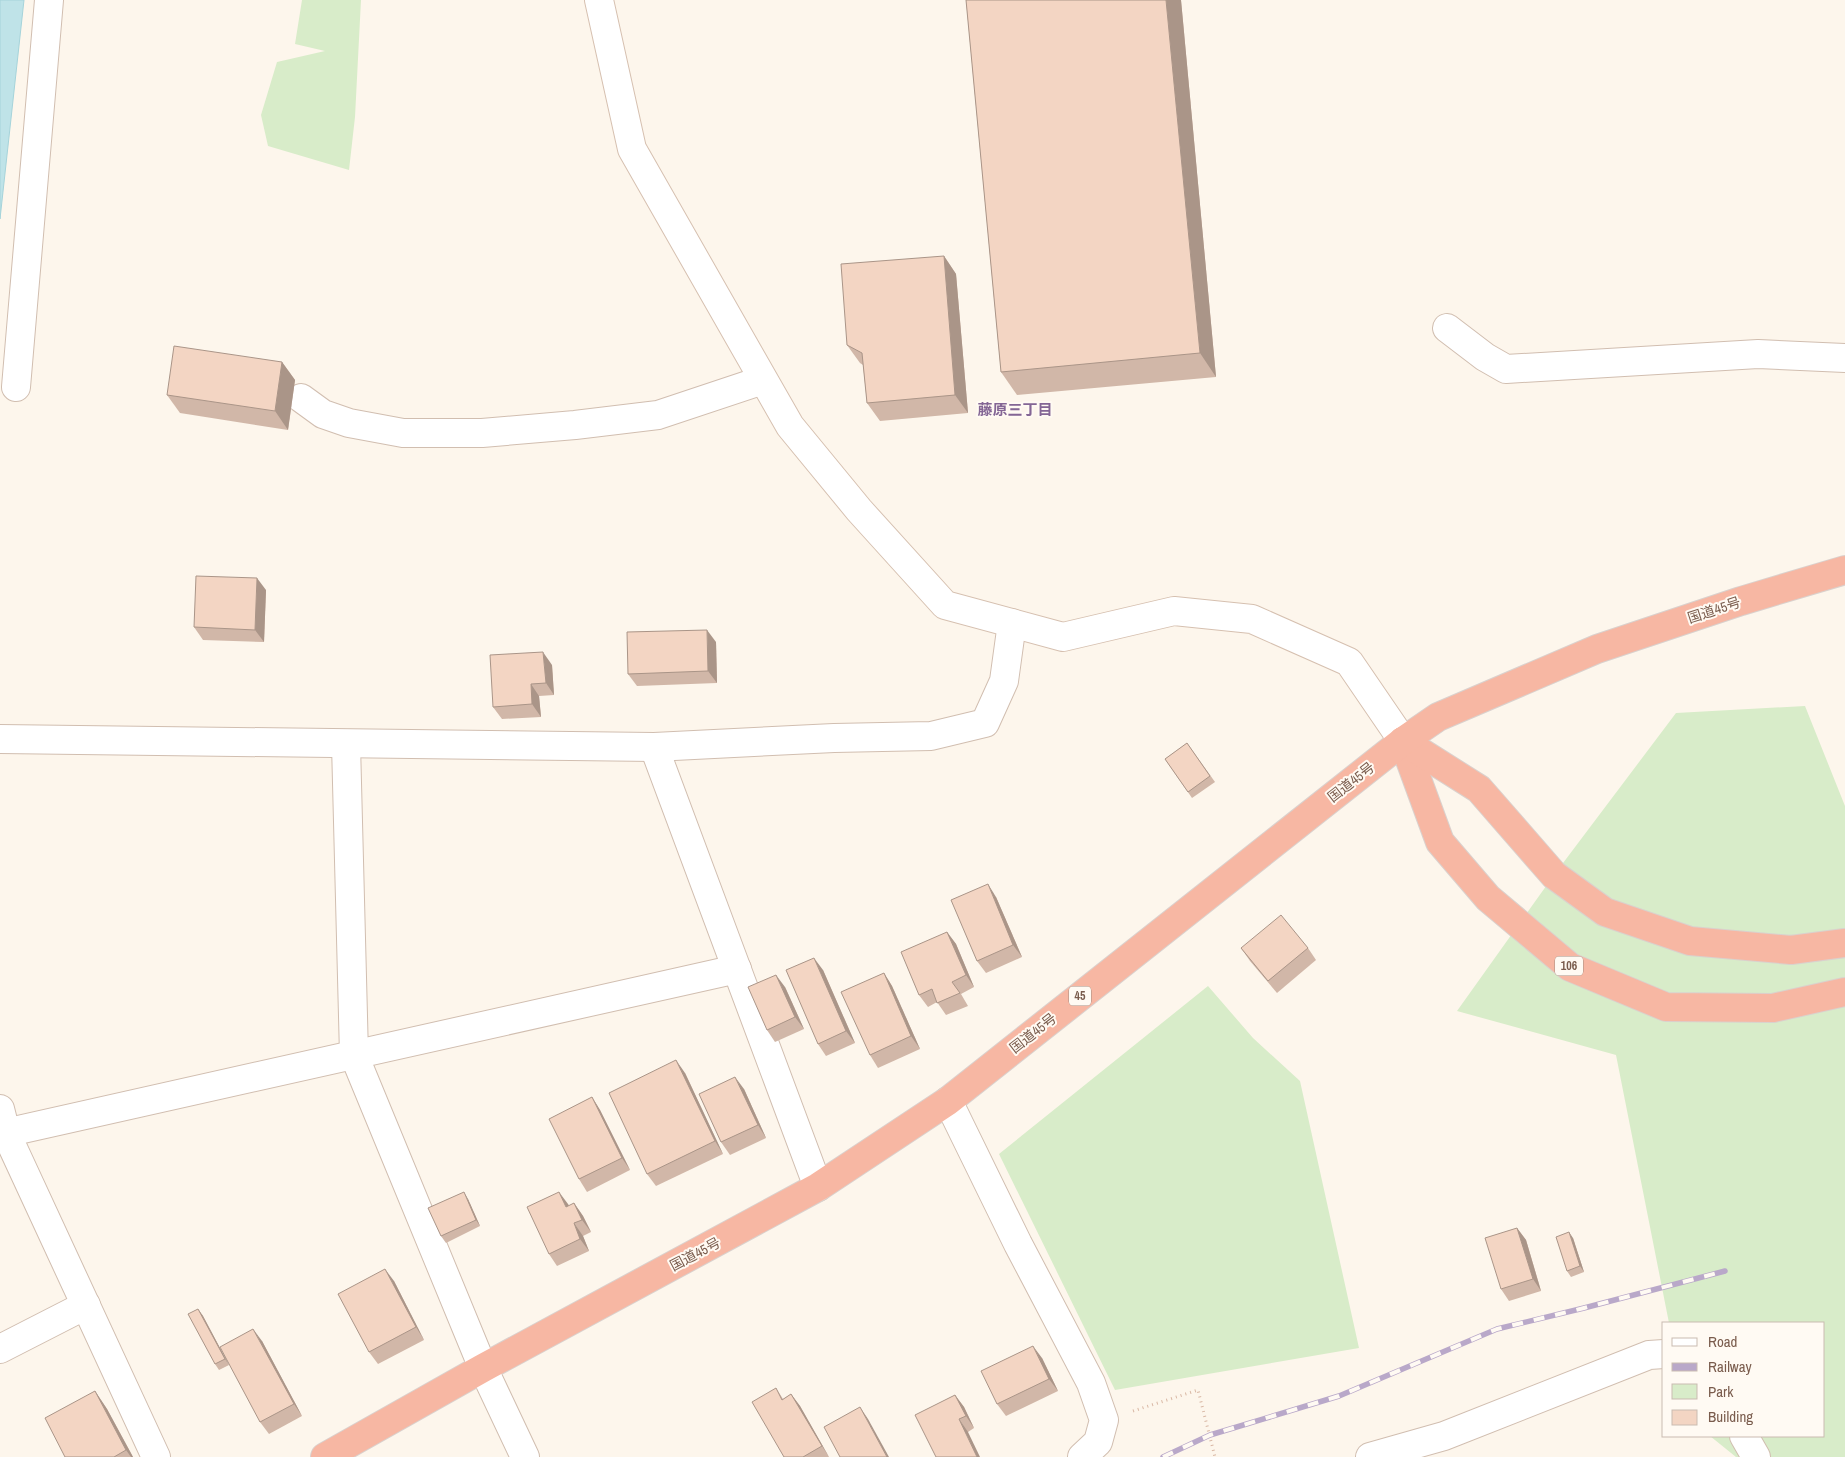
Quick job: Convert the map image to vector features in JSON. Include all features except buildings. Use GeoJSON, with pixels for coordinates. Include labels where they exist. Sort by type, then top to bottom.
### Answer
{"type":"FeatureCollection","features":[{"type":"Feature","properties":{"kind":"highway","name":"国道45号"},"geometry":{"type":"LineString","coordinates":[[325,1457],[483,1368],[818,1187],[948,1100],[1403,741],[1438,717],[1597,648],[1741,601],[1845,570]]}},
{"type":"Feature","properties":{"kind":"highway"},"geometry":{"type":"LineString","coordinates":[[1403,741],[1478,789],[1554,875],[1604,912],[1690,942],[1791,950],[1845,943]]}},
{"type":"Feature","properties":{"kind":"highway","name":"106"},"geometry":{"type":"LineString","coordinates":[[1403,741],[1440,842],[1488,898],[1570,967],[1666,1007],[1773,1008],[1845,992]]}},
{"type":"Feature","properties":{"kind":"street"},"geometry":{"type":"LineString","coordinates":[[16,387],[49,0]]}},
{"type":"Feature","properties":{"kind":"street"},"geometry":{"type":"LineString","coordinates":[[599,0],[632,149],[790,426],[859,510],[946,605],[1063,637],[1174,611],[1252,619],[1349,662],[1403,741]]}},
{"type":"Feature","properties":{"kind":"street"},"geometry":{"type":"LineString","coordinates":[[1447,328],[1485,357],[1506,369],[1758,354],[1845,358]]}},
{"type":"Feature","properties":{"kind":"street"},"geometry":{"type":"LineString","coordinates":[[301,398],[323,414],[349,423],[404,433],[482,433],[575,426],[658,415],[764,380]]}},
{"type":"Feature","properties":{"kind":"street"},"geometry":{"type":"LineString","coordinates":[[0,739],[654,747],[834,738],[931,736],[985,723],[1004,681],[1012,623]]}},
{"type":"Feature","properties":{"kind":"street"},"geometry":{"type":"LineString","coordinates":[[346,744],[354,1055],[483,1368],[525,1457]]}},
{"type":"Feature","properties":{"kind":"street"},"geometry":{"type":"LineString","coordinates":[[654,747],[818,1187]]}},
{"type":"Feature","properties":{"kind":"street"},"geometry":{"type":"LineString","coordinates":[[156,1457],[2,1125],[354,1055],[737,969]]}},
{"type":"Feature","properties":{"kind":"street"},"geometry":{"type":"LineString","coordinates":[[948,1100],[1018,1244],[1091,1383],[1104,1420],[1098,1442],[1082,1457]]}},
{"type":"Feature","properties":{"kind":"street"},"geometry":{"type":"LineString","coordinates":[[0,1349],[86,1305]]}},
{"type":"Feature","properties":{"kind":"street"},"geometry":{"type":"LineString","coordinates":[[1370,1457],[1444,1436],[1649,1356],[1662,1354]]}},
{"type":"Feature","properties":{"kind":"street"},"geometry":{"type":"LineString","coordinates":[[1745,1437],[1756,1457]]}},
{"type":"Feature","properties":{"kind":"path"},"geometry":{"type":"LineString","coordinates":[[1104,1420],[1198,1390],[1215,1457]]}},
{"type":"Feature","properties":{"kind":"green space"},"geometry":{"type":"Polygon","coordinates":[[[302,0],[361,0],[355,117],[349,170],[268,146],[261,115],[277,62],[325,51],[295,44],[302,0]]]}},
{"type":"Feature","properties":{"kind":"green space"},"geometry":{"type":"Polygon","coordinates":[[[1805,706],[1845,806],[1845,1457],[1736,1457],[1711,1437],[1825,1437],[1825,1322],[1669,1322],[1616,1055],[1457,1011],[1554,875],[1676,713],[1805,706]]]}},
{"type":"Feature","properties":{"kind":"green space"},"geometry":{"type":"Polygon","coordinates":[[[1208,986],[1253,1038],[1300,1081],[1359,1348],[1115,1390],[999,1154],[1208,986]]]}},
{"type":"Feature","properties":{"kind":"water"},"geometry":{"type":"Polygon","coordinates":[[[0,0],[24,0],[0,219],[0,0]]]}},
{"type":"Feature","properties":{"kind":"railway"},"geometry":{"type":"LineString","coordinates":[[1163,1457],[1210,1435],[1339,1396],[1497,1329],[1725,1271]]}},
{"type":"Feature","properties":{"kind":"district","name":"藤原三丁目"},"geometry":{"type":"Point","coordinates":[1015,410]}}]}
